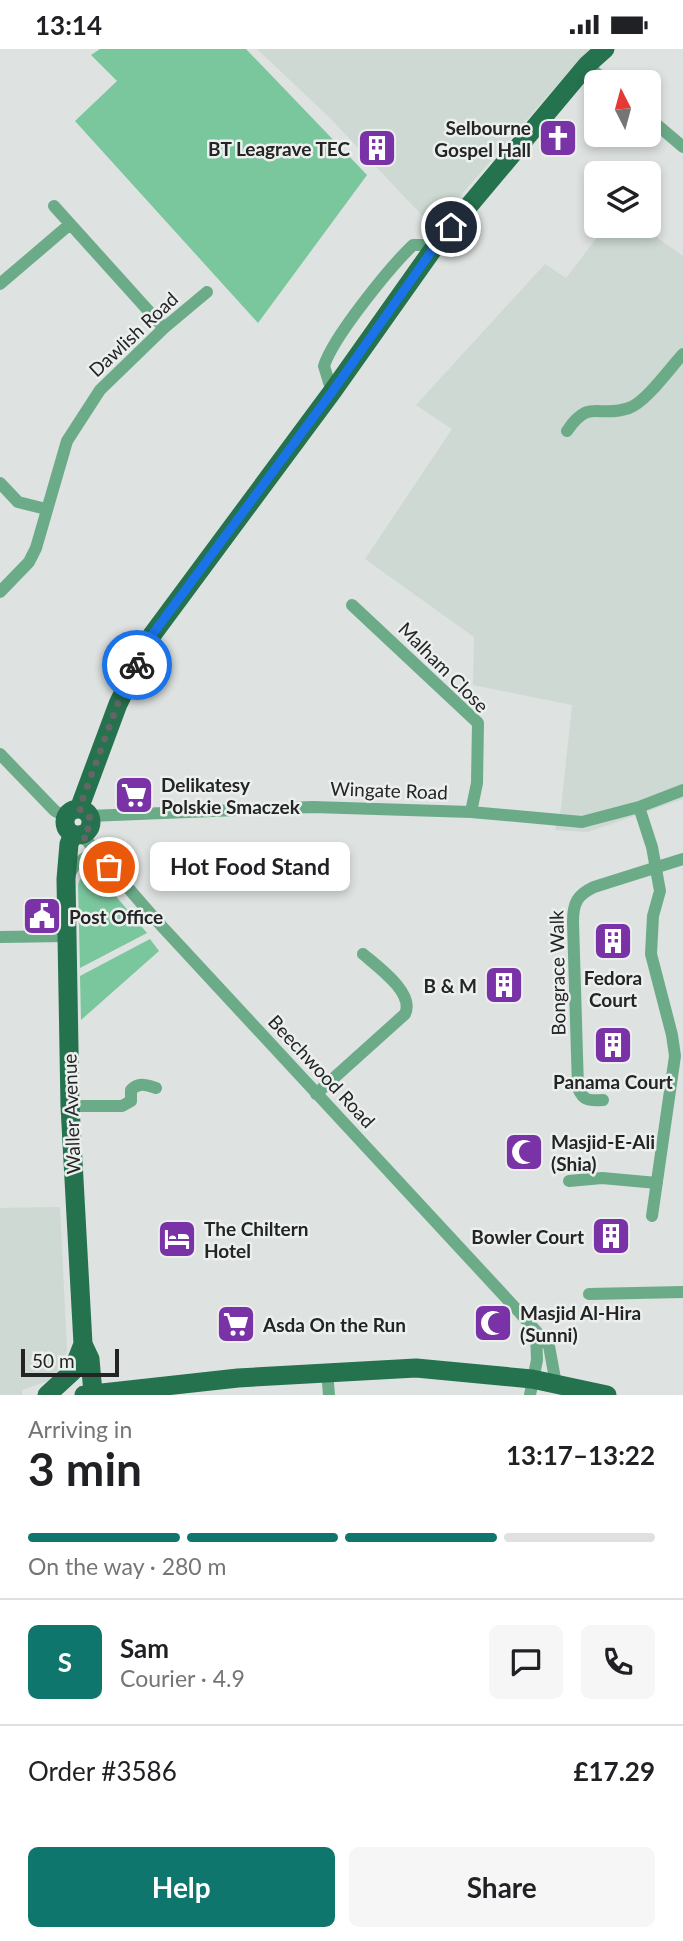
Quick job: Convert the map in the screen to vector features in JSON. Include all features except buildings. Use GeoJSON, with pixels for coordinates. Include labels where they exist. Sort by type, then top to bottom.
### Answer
{"type":"FeatureCollection","features":[{"type":"Feature","properties":{"kind":"main road","name":"Waller Avenue"},"geometry":{"type":"LineString","coordinates":[[88,1394],[90,1359],[83,1344],[70,1106],[66,879],[69,844],[118,703],[152,635],[332,392],[436,245],[587,65],[605,49]]}},
{"type":"Feature","properties":{"kind":"main road"},"geometry":{"type":"LineString","coordinates":[[47,1395],[72,1372],[83,1344]]}},
{"type":"Feature","properties":{"kind":"main road"},"geometry":{"type":"LineString","coordinates":[[88,1394],[226,1379],[416,1368],[531,1387],[556,1384],[607,1395]]}},
{"type":"Feature","properties":{"kind":"street"},"geometry":{"type":"LineString","coordinates":[[587,65],[593,70]]}},
{"type":"Feature","properties":{"kind":"street"},"geometry":{"type":"LineString","coordinates":[[662,129],[683,147]]}},
{"type":"Feature","properties":{"kind":"street"},"geometry":{"type":"LineString","coordinates":[[54,207],[164,328]]}},
{"type":"Feature","properties":{"kind":"street"},"geometry":{"type":"LineString","coordinates":[[0,284],[69,225]]}},
{"type":"Feature","properties":{"kind":"street","name":"Dawlish Road"},"geometry":{"type":"LineString","coordinates":[[0,592],[29,562],[36,548],[66,441],[100,390],[164,328],[207,292]]}},
{"type":"Feature","properties":{"kind":"street"},"geometry":{"type":"LineString","coordinates":[[567,431],[578,415],[592,410],[631,408],[683,353]]}},
{"type":"Feature","properties":{"kind":"street"},"geometry":{"type":"LineString","coordinates":[[0,483],[18,502],[46,509]]}},
{"type":"Feature","properties":{"kind":"street","name":"Malham Close"},"geometry":{"type":"LineString","coordinates":[[352,605],[478,723],[477,783],[471,812]]}},
{"type":"Feature","properties":{"kind":"street","name":"Beechwood Road"},"geometry":{"type":"LineString","coordinates":[[0,754],[55,811],[78,822],[109,867],[509,1300],[549,1346],[556,1384]]}},
{"type":"Feature","properties":{"kind":"street","name":"Wingate Road"},"geometry":{"type":"LineString","coordinates":[[78,822],[313,807],[471,812],[582,822],[639,807],[683,790]]}},
{"type":"Feature","properties":{"kind":"street"},"geometry":{"type":"LineString","coordinates":[[639,807],[652,846],[660,891],[653,916],[651,954],[675,1055],[652,1216]]}},
{"type":"Feature","properties":{"kind":"street"},"geometry":{"type":"LineString","coordinates":[[66,879],[75,865],[86,857],[109,867]]}},
{"type":"Feature","properties":{"kind":"street","name":"Bongrace Walk"},"geometry":{"type":"LineString","coordinates":[[603,1100],[589,1101],[582,1096],[578,1087],[573,922],[575,900],[594,887],[683,859]]}},
{"type":"Feature","properties":{"kind":"street"},"geometry":{"type":"LineString","coordinates":[[0,937],[67,936]]}},
{"type":"Feature","properties":{"kind":"street"},"geometry":{"type":"LineString","coordinates":[[316,1094],[405,1014],[409,1006],[407,999],[386,973],[363,954]]}},
{"type":"Feature","properties":{"kind":"street"},"geometry":{"type":"LineString","coordinates":[[70,1106],[122,1105],[131,1101],[131,1090],[135,1086],[145,1084],[156,1088]]}},
{"type":"Feature","properties":{"kind":"street"},"geometry":{"type":"LineString","coordinates":[[569,1181],[602,1178],[657,1183]]}},
{"type":"Feature","properties":{"kind":"street"},"geometry":{"type":"LineString","coordinates":[[589,1294],[683,1292]]}},
{"type":"Feature","properties":{"kind":"street"},"geometry":{"type":"LineString","coordinates":[[531,1387],[537,1360],[536,1332]]}},
{"type":"Feature","properties":{"kind":"street"},"geometry":{"type":"LineString","coordinates":[[327,1372],[329,1395]]}},
{"type":"Feature","properties":{"kind":"shaded area"},"geometry":{"type":"Polygon","coordinates":[[[257,49],[593,49],[571,69],[433,227],[330,118],[257,49]]]}},
{"type":"Feature","properties":{"kind":"shaded area"},"geometry":{"type":"Polygon","coordinates":[[[597,238],[658,238],[683,256],[683,799],[588,832],[555,830],[561,809],[572,705],[473,685],[474,637],[365,559],[452,429],[416,405],[545,264],[566,278],[597,238]]]}},
{"type":"Feature","properties":{"kind":"shaded area"},"geometry":{"type":"Polygon","coordinates":[[[60,1207],[67,1350],[62,1367],[51,1380],[22,1390],[22,1395],[0,1395],[0,1208],[60,1207]]]}},
{"type":"Feature","properties":{"kind":"green space"},"geometry":{"type":"Polygon","coordinates":[[[100,49],[246,49],[367,175],[258,323],[75,121],[117,81],[91,55],[100,49]]]}},
{"type":"Feature","properties":{"kind":"green space"},"geometry":{"type":"Polygon","coordinates":[[[95,875],[103,881],[147,933],[80,968],[78,885],[80,879],[95,875]]]}},
{"type":"Feature","properties":{"kind":"green space"},"geometry":{"type":"Polygon","coordinates":[[[150,939],[159,951],[81,1020],[80,976],[150,939]]]}},
{"type":"Feature","properties":{"kind":"way so far"},"geometry":{"type":"LineString","coordinates":[[109,867],[82,835],[90,827],[90,820],[89,816],[79,809],[118,703],[137,665]]}},
{"type":"Feature","properties":{"kind":"place","name":"Selbourne Gospel Hall"},"geometry":{"type":"Point","coordinates":[558,138]}},
{"type":"Feature","properties":{"kind":"place","name":"BT Leagrave TEC"},"geometry":{"type":"Point","coordinates":[377,148]}},
{"type":"Feature","properties":{"kind":"place","name":"Delikatesy Polskie Smaczek"},"geometry":{"type":"Point","coordinates":[134,795]}},
{"type":"Feature","properties":{"kind":"place","name":"Hot Food Stand"},"geometry":{"type":"Point","coordinates":[109,867]}},
{"type":"Feature","properties":{"kind":"place","name":"Post Office"},"geometry":{"type":"Point","coordinates":[42,916]}},
{"type":"Feature","properties":{"kind":"place","name":"Fedora Court"},"geometry":{"type":"Point","coordinates":[613,941]}},
{"type":"Feature","properties":{"kind":"place","name":"B & M"},"geometry":{"type":"Point","coordinates":[504,985]}},
{"type":"Feature","properties":{"kind":"place","name":"Panama Court"},"geometry":{"type":"Point","coordinates":[613,1045]}},
{"type":"Feature","properties":{"kind":"place","name":"Masjid-E-Ali (Shia)"},"geometry":{"type":"Point","coordinates":[524,1152]}},
{"type":"Feature","properties":{"kind":"place","name":"Bowler Court"},"geometry":{"type":"Point","coordinates":[611,1236]}},
{"type":"Feature","properties":{"kind":"place","name":"The Chiltern Hotel"},"geometry":{"type":"Point","coordinates":[177,1239]}},
{"type":"Feature","properties":{"kind":"place","name":"Masjid Al-Hira (Sunni)"},"geometry":{"type":"Point","coordinates":[493,1323]}},
{"type":"Feature","properties":{"kind":"place","name":"Asda On the Run"},"geometry":{"type":"Point","coordinates":[236,1324]}},
{"type":"Feature","properties":{"kind":"route"},"geometry":{"type":"LineString","coordinates":[[137,665],[152,635],[451,227]]}}]}
